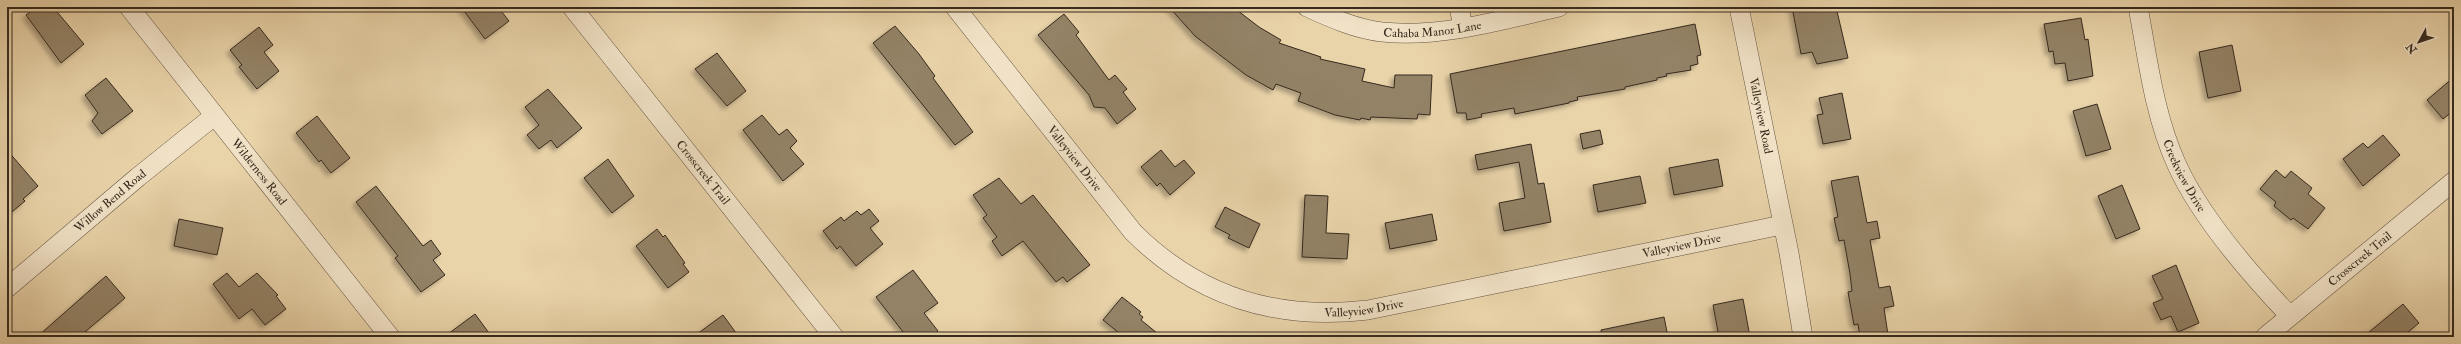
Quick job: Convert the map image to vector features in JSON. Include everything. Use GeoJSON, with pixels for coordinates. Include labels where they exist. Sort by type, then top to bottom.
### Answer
{"type":"FeatureCollection","features":[{"type":"Feature","properties":{"kind":"street","name":"Wilderness Road"},"geometry":{"type":"LineString","coordinates":[[129,7],[390,337]]}},
{"type":"Feature","properties":{"kind":"street","name":"Crosscreek Trail"},"geometry":{"type":"LineString","coordinates":[[572,7],[834,337]]}},
{"type":"Feature","properties":{"kind":"street","name":"Valleyview Drive"},"geometry":{"type":"LineString","coordinates":[[955,7],[1133,232],[1155,254],[1194,280],[1217,292],[1248,303],[1314,313],[1368,310],[1782,225]]}},
{"type":"Feature","properties":{"kind":"street","name":"Cahaba Manor Lane"},"geometry":{"type":"LineString","coordinates":[[1307,7],[1340,22],[1381,32],[1429,34],[1559,7]]}},
{"type":"Feature","properties":{"kind":"street"},"geometry":{"type":"LineString","coordinates":[[1459,7],[1464,27]]}},
{"type":"Feature","properties":{"kind":"street","name":"Valleyview Road"},"geometry":{"type":"LineString","coordinates":[[1739,7],[1782,225]]}},
{"type":"Feature","properties":{"kind":"street","name":"Creekview Drive"},"geometry":{"type":"LineString","coordinates":[[2138,7],[2154,94],[2163,128],[2184,180],[2222,236],[2290,316]]}},
{"type":"Feature","properties":{"kind":"street","name":"Willow Bend Road"},"geometry":{"type":"LineString","coordinates":[[7,288],[138,176],[214,116]]}},
{"type":"Feature","properties":{"kind":"street","name":"Crosscreek Trail"},"geometry":{"type":"LineString","coordinates":[[2265,337],[2454,181]]}},
{"type":"Feature","properties":{"kind":"street"},"geometry":{"type":"LineString","coordinates":[[1782,225],[1803,337]]}},
{"type":"Feature","properties":{"kind":"building"},"geometry":{"type":"Polygon","coordinates":[[[37,7],[53,7],[84,44],[61,63],[26,15],[37,7]]]}},
{"type":"Feature","properties":{"kind":"building"},"geometry":{"type":"Polygon","coordinates":[[[461,7],[498,7],[509,21],[485,39],[461,7]]]}},
{"type":"Feature","properties":{"kind":"building"},"geometry":{"type":"Polygon","coordinates":[[[1169,7],[1233,7],[1259,27],[1281,40],[1279,43],[1321,57],[1320,59],[1365,69],[1362,81],[1394,88],[1395,75],[1432,75],[1430,115],[1418,114],[1417,119],[1371,117],[1370,120],[1361,118],[1360,120],[1335,115],[1298,101],[1301,93],[1276,84],[1273,90],[1246,75],[1195,36],[1169,7]]]}},
{"type":"Feature","properties":{"kind":"building"},"geometry":{"type":"Polygon","coordinates":[[[1792,7],[1836,7],[1848,58],[1817,64],[1812,52],[1801,54],[1792,7]]]}},
{"type":"Feature","properties":{"kind":"building"},"geometry":{"type":"Polygon","coordinates":[[[1064,14],[1079,32],[1076,35],[1109,80],[1115,75],[1127,89],[1123,92],[1136,109],[1117,124],[1105,108],[1094,107],[1089,95],[1038,35],[1064,14]]]}},
{"type":"Feature","properties":{"kind":"building"},"geometry":{"type":"Polygon","coordinates":[[[2081,18],[2085,40],[2088,39],[2093,76],[2068,81],[2065,63],[2055,64],[2053,51],[2049,52],[2044,24],[2081,18]]]}},
{"type":"Feature","properties":{"kind":"building"},"geometry":{"type":"Polygon","coordinates":[[[1695,24],[1701,55],[1697,56],[1698,64],[1690,66],[1691,70],[1666,74],[1667,76],[1657,78],[1657,80],[1625,87],[1625,89],[1577,97],[1578,100],[1569,103],[1515,114],[1514,108],[1481,114],[1482,117],[1467,120],[1466,113],[1457,113],[1450,74],[1695,24]]]}},
{"type":"Feature","properties":{"kind":"building"},"geometry":{"type":"Polygon","coordinates":[[[895,26],[919,54],[935,76],[933,78],[973,132],[955,145],[873,43],[895,26]]]}},
{"type":"Feature","properties":{"kind":"building"},"geometry":{"type":"Polygon","coordinates":[[[259,27],[273,45],[264,52],[279,71],[257,89],[239,67],[242,65],[230,50],[259,27]]]}},
{"type":"Feature","properties":{"kind":"building"},"geometry":{"type":"Polygon","coordinates":[[[2232,45],[2241,91],[2208,98],[2199,52],[2232,45]]]}},
{"type":"Feature","properties":{"kind":"building"},"geometry":{"type":"Polygon","coordinates":[[[717,53],[746,91],[727,106],[695,69],[717,53]]]}},
{"type":"Feature","properties":{"kind":"building"},"geometry":{"type":"Polygon","coordinates":[[[2454,77],[2454,110],[2443,119],[2427,100],[2454,77]]]}},
{"type":"Feature","properties":{"kind":"building"},"geometry":{"type":"Polygon","coordinates":[[[106,78],[133,111],[102,134],[92,121],[98,113],[85,95],[106,78]]]}},
{"type":"Feature","properties":{"kind":"building"},"geometry":{"type":"Polygon","coordinates":[[[548,89],[582,128],[557,148],[551,140],[539,149],[527,135],[539,125],[525,107],[548,89]]]}},
{"type":"Feature","properties":{"kind":"building"},"geometry":{"type":"Polygon","coordinates":[[[1842,93],[1851,139],[1823,144],[1817,115],[1823,114],[1819,98],[1842,93]]]}},
{"type":"Feature","properties":{"kind":"building"},"geometry":{"type":"Polygon","coordinates":[[[2097,104],[2111,149],[2086,156],[2073,111],[2097,104]]]}},
{"type":"Feature","properties":{"kind":"building"},"geometry":{"type":"Polygon","coordinates":[[[762,115],[779,135],[787,129],[797,141],[790,148],[804,164],[783,181],[743,130],[762,115]]]}},
{"type":"Feature","properties":{"kind":"building"},"geometry":{"type":"Polygon","coordinates":[[[317,116],[350,158],[331,173],[321,160],[319,162],[296,133],[317,116]]]}},
{"type":"Feature","properties":{"kind":"building"},"geometry":{"type":"Polygon","coordinates":[[[1600,130],[1603,144],[1583,149],[1580,134],[1600,130]]]}},
{"type":"Feature","properties":{"kind":"building"},"geometry":{"type":"Polygon","coordinates":[[[2383,135],[2400,155],[2363,186],[2343,159],[2363,143],[2368,148],[2383,135]]]}},
{"type":"Feature","properties":{"kind":"building"},"geometry":{"type":"Polygon","coordinates":[[[1531,144],[1538,184],[1544,183],[1551,222],[1504,231],[1499,203],[1525,198],[1519,162],[1478,170],[1475,155],[1531,144]]]}},
{"type":"Feature","properties":{"kind":"building"},"geometry":{"type":"Polygon","coordinates":[[[7,150],[38,186],[23,199],[25,201],[7,216],[7,150]]]}},
{"type":"Feature","properties":{"kind":"building"},"geometry":{"type":"Polygon","coordinates":[[[1161,150],[1175,167],[1184,160],[1195,173],[1170,195],[1160,183],[1157,186],[1141,167],[1161,150]]]}},
{"type":"Feature","properties":{"kind":"building"},"geometry":{"type":"Polygon","coordinates":[[[608,159],[634,196],[612,213],[584,178],[608,159]]]}},
{"type":"Feature","properties":{"kind":"building"},"geometry":{"type":"Polygon","coordinates":[[[1718,159],[1723,186],[1674,195],[1669,168],[1718,159]]]}},
{"type":"Feature","properties":{"kind":"building"},"geometry":{"type":"Polygon","coordinates":[[[2276,170],[2285,178],[2291,171],[2312,188],[2308,194],[2325,208],[2308,229],[2293,218],[2291,220],[2274,206],[2276,202],[2260,189],[2276,170]]]}},
{"type":"Feature","properties":{"kind":"building"},"geometry":{"type":"Polygon","coordinates":[[[1640,176],[1646,203],[1598,212],[1593,185],[1640,176]]]}},
{"type":"Feature","properties":{"kind":"building"},"geometry":{"type":"Polygon","coordinates":[[[1858,176],[1867,223],[1877,221],[1880,238],[1870,240],[1879,288],[1890,286],[1894,306],[1884,308],[1888,335],[1875,337],[1860,337],[1858,324],[1854,325],[1848,292],[1852,291],[1844,240],[1839,241],[1834,218],[1838,217],[1831,181],[1858,176]]]}},
{"type":"Feature","properties":{"kind":"building"},"geometry":{"type":"Polygon","coordinates":[[[999,178],[1021,204],[1033,195],[1090,265],[1067,282],[1063,277],[1056,282],[1023,241],[1002,256],[992,241],[997,237],[983,218],[987,215],[973,195],[999,178]]]}},
{"type":"Feature","properties":{"kind":"building"},"geometry":{"type":"Polygon","coordinates":[[[2122,185],[2140,229],[2116,239],[2098,196],[2122,185]]]}},
{"type":"Feature","properties":{"kind":"building"},"geometry":{"type":"Polygon","coordinates":[[[376,186],[423,246],[431,240],[441,254],[433,260],[445,275],[421,292],[395,258],[398,256],[356,202],[376,186]]]}},
{"type":"Feature","properties":{"kind":"building"},"geometry":{"type":"Polygon","coordinates":[[[1305,195],[1328,196],[1326,233],[1349,234],[1347,259],[1302,257],[1305,195]]]}},
{"type":"Feature","properties":{"kind":"building"},"geometry":{"type":"Polygon","coordinates":[[[1225,207],[1260,224],[1249,248],[1228,238],[1230,235],[1215,227],[1225,207]]]}},
{"type":"Feature","properties":{"kind":"building"},"geometry":{"type":"Polygon","coordinates":[[[869,209],[879,221],[870,228],[883,244],[856,266],[840,246],[837,249],[823,231],[841,217],[844,221],[857,211],[861,215],[869,209]]]}},
{"type":"Feature","properties":{"kind":"building"},"geometry":{"type":"Polygon","coordinates":[[[1432,214],[1437,240],[1390,249],[1385,223],[1432,214]]]}},
{"type":"Feature","properties":{"kind":"building"},"geometry":{"type":"Polygon","coordinates":[[[179,219],[223,228],[217,255],[174,246],[179,219]]]}},
{"type":"Feature","properties":{"kind":"building"},"geometry":{"type":"Polygon","coordinates":[[[657,229],[663,237],[665,235],[685,263],[683,264],[689,272],[668,288],[636,246],[657,229]]]}},
{"type":"Feature","properties":{"kind":"building"},"geometry":{"type":"Polygon","coordinates":[[[2176,265],[2199,323],[2178,332],[2171,316],[2161,320],[2153,303],[2163,299],[2152,276],[2176,265]]]}},
{"type":"Feature","properties":{"kind":"building"},"geometry":{"type":"Polygon","coordinates":[[[913,270],[938,303],[924,313],[938,331],[930,337],[907,337],[876,297],[913,270]]]}},
{"type":"Feature","properties":{"kind":"building"},"geometry":{"type":"Polygon","coordinates":[[[227,273],[239,287],[257,273],[278,295],[276,296],[286,309],[265,325],[252,309],[239,319],[213,284],[227,273]]]}},
{"type":"Feature","properties":{"kind":"building"},"geometry":{"type":"Polygon","coordinates":[[[106,276],[125,298],[79,337],[37,337],[106,276]]]}},
{"type":"Feature","properties":{"kind":"building"},"geometry":{"type":"Polygon","coordinates":[[[1122,297],[1141,312],[1139,314],[1143,317],[1141,320],[1162,337],[1124,337],[1103,320],[1122,297]]]}},
{"type":"Feature","properties":{"kind":"building"},"geometry":{"type":"Polygon","coordinates":[[[1743,299],[1750,337],[1719,337],[1713,305],[1743,299]]]}},
{"type":"Feature","properties":{"kind":"building"},"geometry":{"type":"Polygon","coordinates":[[[2403,304],[2419,323],[2402,337],[2363,337],[2403,304]]]}},
{"type":"Feature","properties":{"kind":"building"},"geometry":{"type":"Polygon","coordinates":[[[475,314],[492,337],[444,337],[475,314]]]}},
{"type":"Feature","properties":{"kind":"building"},"geometry":{"type":"Polygon","coordinates":[[[723,315],[739,337],[693,337],[723,315]]]}},
{"type":"Feature","properties":{"kind":"building"},"geometry":{"type":"Polygon","coordinates":[[[1664,317],[1668,337],[1602,337],[1601,330],[1664,317]]]}}]}
